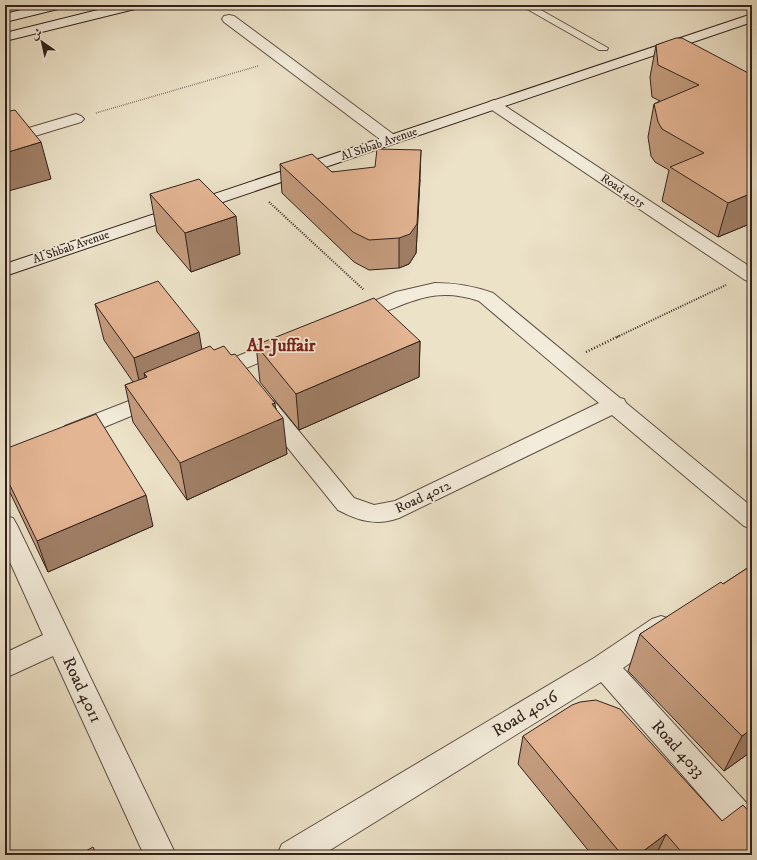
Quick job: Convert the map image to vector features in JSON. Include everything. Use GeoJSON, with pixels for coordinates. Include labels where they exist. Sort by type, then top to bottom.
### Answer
{"type":"FeatureCollection","features":[{"type":"Feature","properties":{"kind":"street"},"geometry":{"type":"LineString","coordinates":[[5,18],[58,5]]}},
{"type":"Feature","properties":{"kind":"street"},"geometry":{"type":"LineString","coordinates":[[5,37],[134,5]]}},
{"type":"Feature","properties":{"kind":"street","name":"Al Shbab Avenue"},"geometry":{"type":"LineString","coordinates":[[5,270],[752,18]]}},
{"type":"Feature","properties":{"kind":"street"},"geometry":{"type":"LineString","coordinates":[[229,19],[391,140]]}},
{"type":"Feature","properties":{"kind":"street","name":"Road 4015"},"geometry":{"type":"LineString","coordinates":[[494,105],[750,275]]}},
{"type":"Feature","properties":{"kind":"street"},"geometry":{"type":"LineString","coordinates":[[5,140],[76,119]]}},
{"type":"Feature","properties":{"kind":"street"},"geometry":{"type":"LineString","coordinates":[[338,323],[399,298],[429,290],[445,288],[471,290],[486,297],[566,362],[752,520]]}},
{"type":"Feature","properties":{"kind":"street"},"geometry":{"type":"LineString","coordinates":[[196,380],[302,337]]}},
{"type":"Feature","properties":{"kind":"street","name":"Road 4012"},"geometry":{"type":"LineString","coordinates":[[233,365],[333,490],[346,504],[358,510],[374,514],[391,512],[403,507],[616,404]]}},
{"type":"Feature","properties":{"kind":"street"},"geometry":{"type":"LineString","coordinates":[[56,438],[174,390]]}},
{"type":"Feature","properties":{"kind":"street","name":"Road 4011"},"geometry":{"type":"LineString","coordinates":[[5,525],[160,855]]}},
{"type":"Feature","properties":{"kind":"street","name":"Road 4016"},"geometry":{"type":"LineString","coordinates":[[293,855],[604,666],[681,614]]}},
{"type":"Feature","properties":{"kind":"street"},"geometry":{"type":"LineString","coordinates":[[5,666],[59,640]]}},
{"type":"Feature","properties":{"kind":"street","name":"Road 4033"},"geometry":{"type":"LineString","coordinates":[[604,666],[752,831]]}},
{"type":"Feature","properties":{"kind":"lane"},"geometry":{"type":"LineString","coordinates":[[525,5],[603,48]]}},
{"type":"Feature","properties":{"kind":"path"},"geometry":{"type":"LineString","coordinates":[[76,119],[282,59]]}},
{"type":"Feature","properties":{"kind":"path"},"geometry":{"type":"LineString","coordinates":[[252,186],[380,305]]}},
{"type":"Feature","properties":{"kind":"path"},"geometry":{"type":"LineString","coordinates":[[566,362],[750,275]]}},
{"type":"Feature","properties":{"kind":"building"},"geometry":{"type":"Polygon","coordinates":[[[676,38],[682,38],[752,75],[752,193],[728,203],[670,167],[704,153],[662,129],[658,122],[654,104],[699,85],[658,65],[656,45],[676,38]]]}},
{"type":"Feature","properties":{"kind":"building"},"geometry":{"type":"Polygon","coordinates":[[[15,110],[41,142],[5,153],[5,112],[15,110]]]}},
{"type":"Feature","properties":{"kind":"building"},"geometry":{"type":"Polygon","coordinates":[[[377,149],[421,150],[417,224],[410,234],[399,238],[369,240],[353,232],[280,164],[312,154],[332,172],[375,167],[377,149]]]}},
{"type":"Feature","properties":{"kind":"building"},"geometry":{"type":"Polygon","coordinates":[[[199,179],[236,216],[185,233],[150,194],[199,179]]]}},
{"type":"Feature","properties":{"kind":"building"},"geometry":{"type":"Polygon","coordinates":[[[158,281],[199,332],[134,358],[95,304],[158,281]]]}},
{"type":"Feature","properties":{"kind":"building"},"geometry":{"type":"Polygon","coordinates":[[[374,298],[420,341],[296,394],[256,345],[374,298]]]}},
{"type":"Feature","properties":{"kind":"building"},"geometry":{"type":"Polygon","coordinates":[[[210,346],[214,350],[224,346],[231,355],[235,354],[275,403],[272,404],[283,418],[180,463],[125,385],[147,377],[144,373],[210,346]]]}},
{"type":"Feature","properties":{"kind":"building"},"geometry":{"type":"Polygon","coordinates":[[[96,414],[146,495],[37,541],[5,475],[5,449],[96,414]]]}},
{"type":"Feature","properties":{"kind":"building"},"geometry":{"type":"Polygon","coordinates":[[[752,565],[752,729],[742,736],[640,634],[721,582],[723,584],[752,565]]]}},
{"type":"Feature","properties":{"kind":"building"},"geometry":{"type":"Polygon","coordinates":[[[596,700],[620,709],[722,821],[743,805],[752,815],[752,855],[684,855],[666,834],[638,855],[622,855],[523,736],[572,705],[580,702],[596,700]]]}},
{"type":"Feature","properties":{"kind":"building"},"geometry":{"type":"Polygon","coordinates":[[[93,847],[97,855],[79,855],[93,847]]]}},
{"type":"Feature","properties":{"kind":"district","name":"Al-Juffair"},"geometry":{"type":"Point","coordinates":[281,346]}}]}
